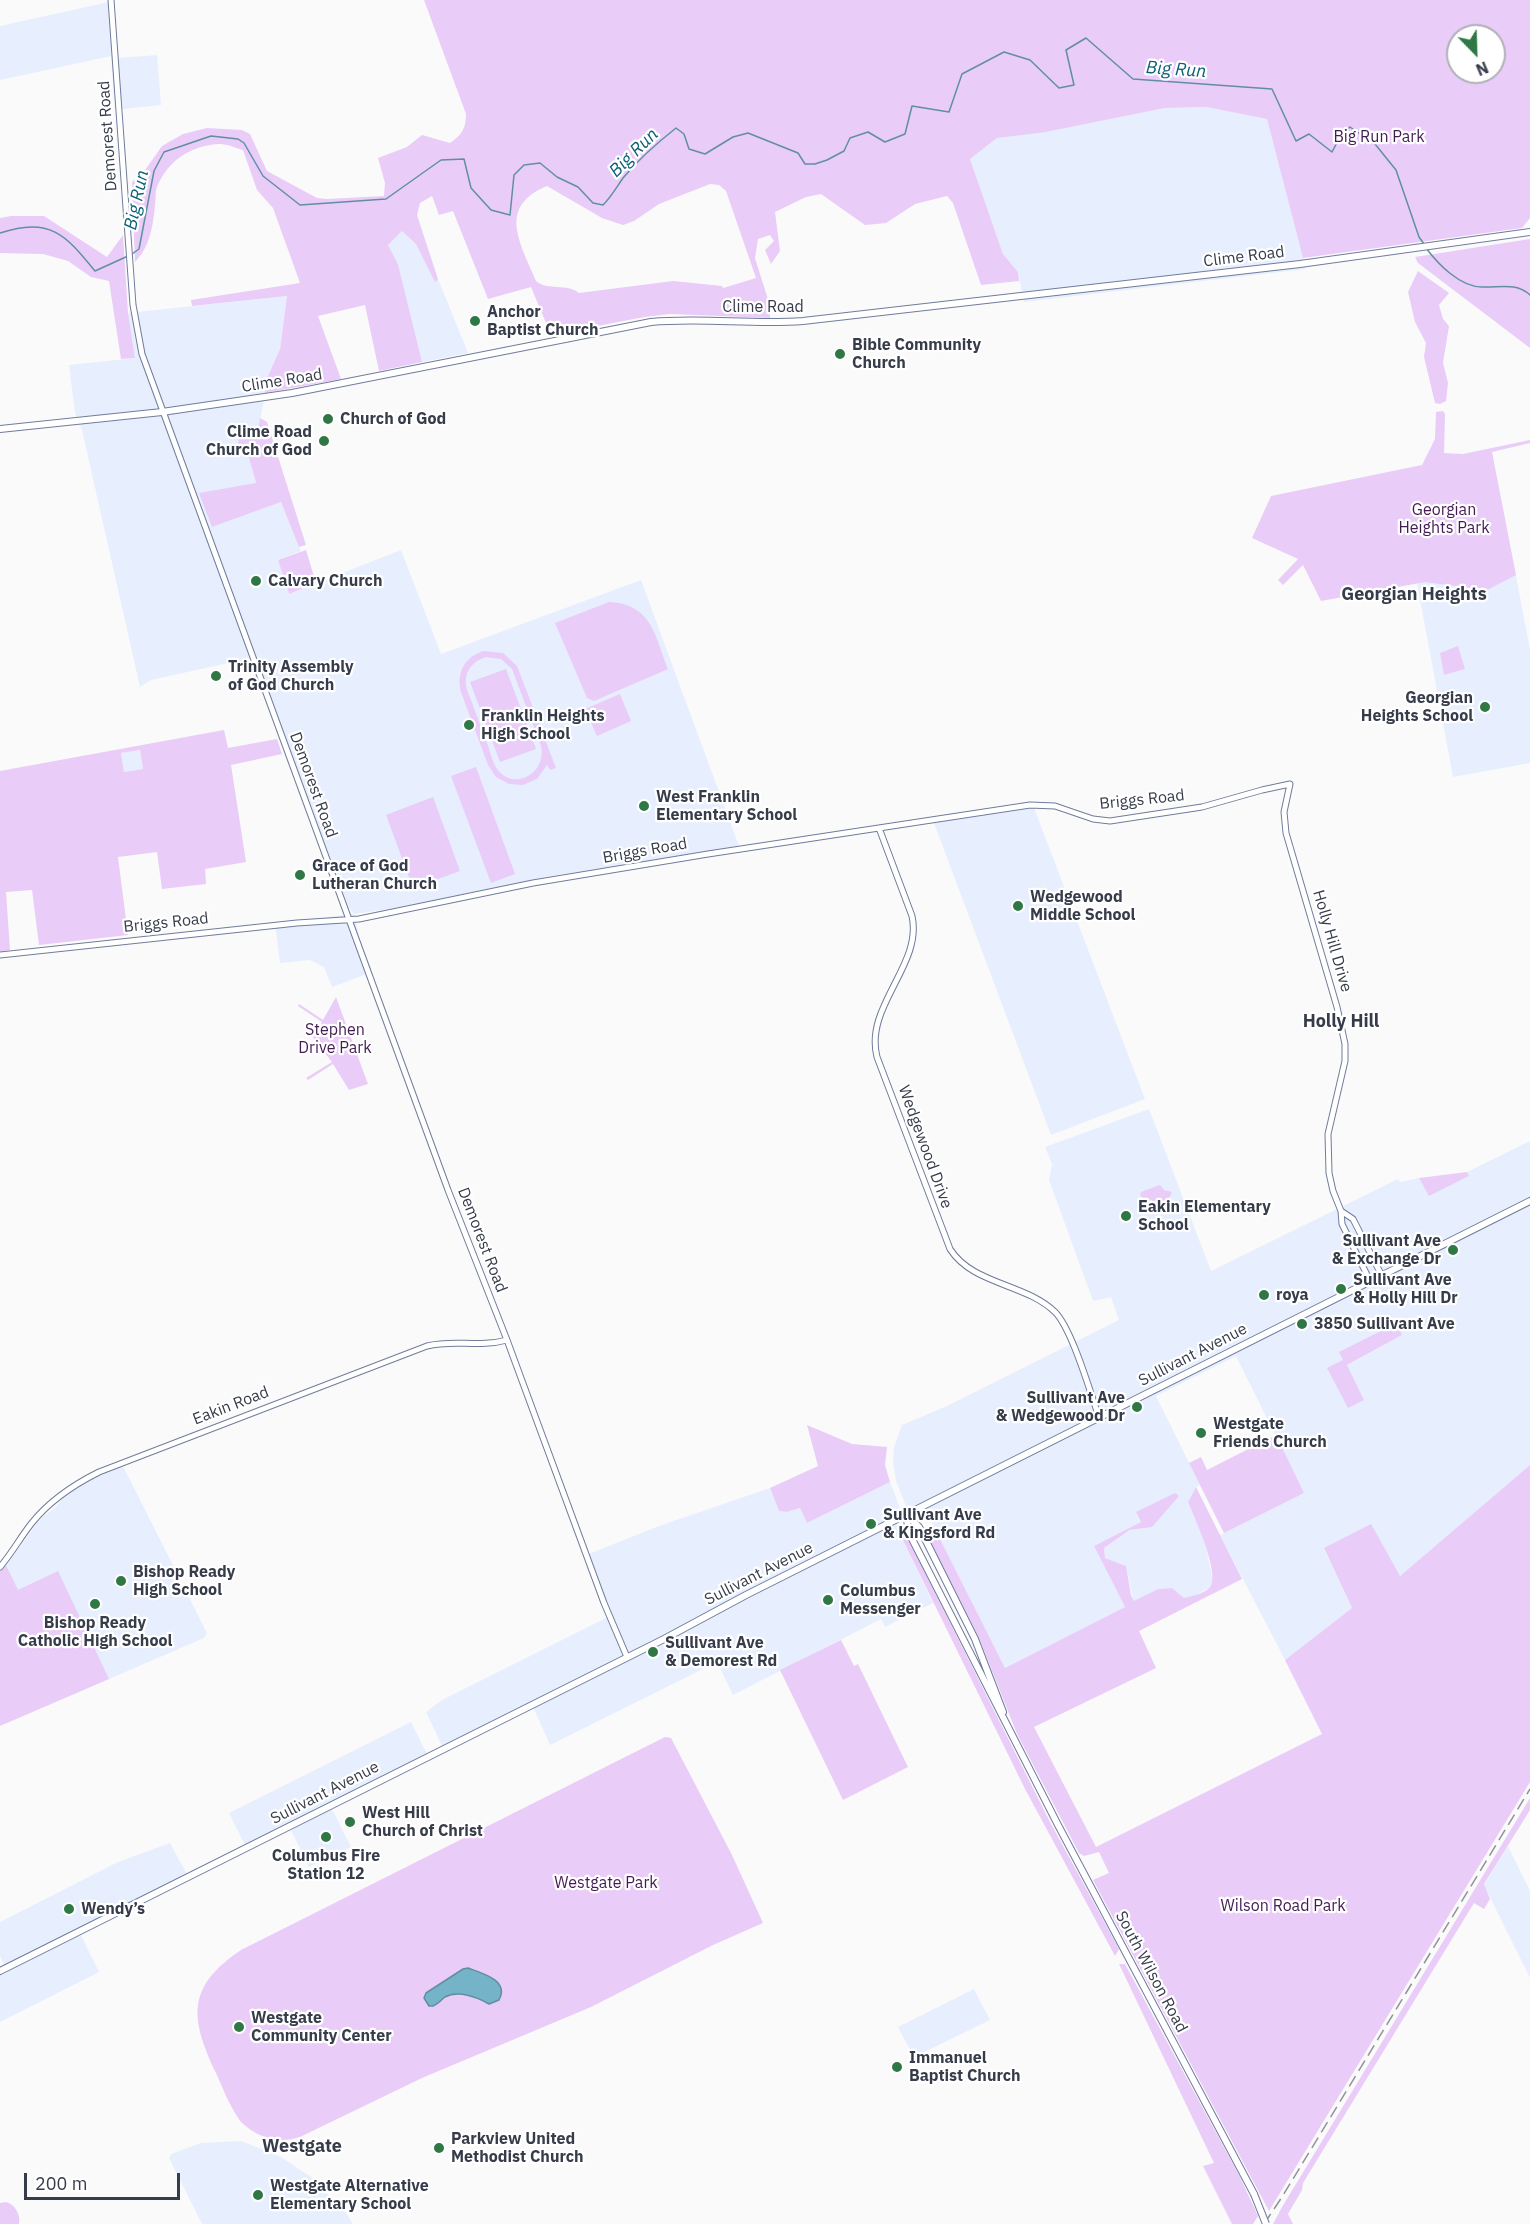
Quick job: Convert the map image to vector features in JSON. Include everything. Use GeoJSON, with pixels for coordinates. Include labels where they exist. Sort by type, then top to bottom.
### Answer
{"type":"FeatureCollection","features":[{"type":"Feature","properties":{"kind":"main road","name":"Clime Road"},"geometry":{"type":"LineString","coordinates":[[0,429],[162,412],[338,385],[651,322],[684,319],[776,323],[803,321],[1408,251],[1530,232]]}},
{"type":"Feature","properties":{"kind":"main road","name":"Sullivant Avenue"},"geometry":{"type":"LineString","coordinates":[[0,1971],[1530,1201]]}},
{"type":"Feature","properties":{"kind":"main road","name":"South Wilson Road"},"geometry":{"type":"LineString","coordinates":[[907,1515],[919,1527],[975,1639],[1011,1733]]}},
{"type":"Feature","properties":{"kind":"main road","name":"South Wilson Road"},"geometry":{"type":"LineString","coordinates":[[907,1515],[908,1531],[1011,1733],[1254,2194],[1266,2224]]}},
{"type":"Feature","properties":{"kind":"street","name":"Demorest Road"},"geometry":{"type":"LineString","coordinates":[[111,0],[133,305],[138,336],[162,412],[347,919],[601,1594],[627,1657]]}},
{"type":"Feature","properties":{"kind":"street","name":"Briggs Road"},"geometry":{"type":"LineString","coordinates":[[0,955],[366,918],[513,886],[1037,805],[1055,806],[1093,819],[1110,821],[1202,807],[1290,784]]}},
{"type":"Feature","properties":{"kind":"street","name":"Holly Hill Drive"},"geometry":{"type":"LineString","coordinates":[[1290,784],[1284,812],[1285,828],[1337,1007],[1345,1044],[1345,1061],[1327,1145],[1331,1183],[1341,1211],[1342,1224],[1370,1281]]}},
{"type":"Feature","properties":{"kind":"street","name":"Wedgewood Drive"},"geometry":{"type":"LineString","coordinates":[[879,828],[910,912],[913,931],[908,956],[876,1027],[874,1043],[877,1057],[950,1249],[967,1267],[1041,1302],[1055,1313],[1065,1328],[1099,1418]]}},
{"type":"Feature","properties":{"kind":"street","name":"Holly Hill Drive"},"geometry":{"type":"LineString","coordinates":[[1341,1211],[1353,1219],[1382,1276]]}},
{"type":"Feature","properties":{"kind":"street","name":"Eakin Road"},"geometry":{"type":"LineString","coordinates":[[0,1567],[30,1526],[50,1504],[69,1489],[99,1472],[427,1346],[447,1343],[484,1345],[507,1340]]}},
{"type":"Feature","properties":{"kind":"shaded area"},"geometry":{"type":"Polygon","coordinates":[[[113,1],[119,58],[157,55],[161,105],[115,110],[111,56],[0,80],[0,26],[113,1]]]}},
{"type":"Feature","properties":{"kind":"shaded area"},"geometry":{"type":"Polygon","coordinates":[[[1206,107],[1267,119],[1306,269],[1024,302],[1018,272],[1003,254],[970,159],[1026,115],[1046,132],[1165,108],[1206,107]]]}},
{"type":"Feature","properties":{"kind":"shaded area"},"geometry":{"type":"Polygon","coordinates":[[[402,230],[416,244],[435,281],[438,279],[468,353],[422,362],[398,264],[388,245],[402,230]]]}},
{"type":"Feature","properties":{"kind":"shaded area"},"geometry":{"type":"Polygon","coordinates":[[[287,296],[280,349],[268,376],[258,432],[238,452],[247,451],[256,484],[212,527],[281,502],[301,551],[278,560],[289,594],[401,550],[441,654],[641,580],[739,846],[551,876],[396,908],[354,914],[349,908],[256,657],[151,680],[140,687],[82,430],[75,413],[69,365],[135,358],[128,313],[287,296]]]}},
{"type":"Feature","properties":{"kind":"shaded area","name":"Georgian Heights School"},"geometry":{"type":"Polygon","coordinates":[[[1514,565],[1530,650],[1530,763],[1453,777],[1417,583],[1514,565]]]}},
{"type":"Feature","properties":{"kind":"shaded area"},"geometry":{"type":"Polygon","coordinates":[[[140,750],[143,769],[124,772],[121,753],[140,750]]]}},
{"type":"Feature","properties":{"kind":"shaded area","name":"Wedgewood Middle School"},"geometry":{"type":"Polygon","coordinates":[[[1034,808],[1145,1099],[1051,1135],[934,823],[1034,808]]]}},
{"type":"Feature","properties":{"kind":"shaded area"},"geometry":{"type":"Polygon","coordinates":[[[354,914],[372,972],[332,987],[324,967],[310,960],[280,963],[275,923],[354,914]]]}},
{"type":"Feature","properties":{"kind":"shaded area"},"geometry":{"type":"Polygon","coordinates":[[[1149,1109],[1211,1271],[1398,1179],[1400,1182],[1419,1178],[1429,1195],[1469,1176],[1467,1172],[1530,1141],[1530,1465],[1400,1576],[1324,1549],[1352,1608],[1285,1660],[1220,1535],[1304,1493],[1236,1356],[1156,1396],[1200,1485],[1196,1487],[1188,1502],[1203,1535],[1213,1580],[1210,1587],[1195,1596],[1184,1598],[1172,1588],[1158,1589],[1134,1602],[1126,1566],[1105,1558],[1104,1548],[1131,1530],[1152,1527],[1136,1513],[1141,1522],[1094,1546],[1125,1607],[1005,1668],[926,1511],[906,1506],[896,1481],[893,1463],[894,1447],[902,1425],[947,1406],[1119,1320],[1111,1297],[1093,1301],[1049,1180],[1052,1164],[1045,1147],[1149,1109]],[[1402,1335],[1340,1352],[1347,1366],[1402,1335]]]}},
{"type":"Feature","properties":{"kind":"shaded area","name":"Bishop Ready High School"},"geometry":{"type":"Polygon","coordinates":[[[120,1466],[124,1468],[207,1633],[204,1638],[109,1679],[0,1575],[38,1521],[57,1506],[63,1497],[84,1482],[120,1466]]]}},
{"type":"Feature","properties":{"kind":"shaded area"},"geometry":{"type":"Polygon","coordinates":[[[890,1482],[900,1508],[897,1528],[933,1603],[885,1627],[881,1619],[733,1695],[717,1662],[550,1745],[533,1707],[444,1750],[426,1712],[442,1700],[608,1617],[586,1555],[659,1526],[770,1488],[779,1511],[787,1512],[800,1508],[807,1523],[890,1482]]]}},
{"type":"Feature","properties":{"kind":"shaded area"},"geometry":{"type":"Polygon","coordinates":[[[411,1722],[429,1758],[331,1807],[351,1847],[309,1867],[290,1828],[247,1849],[229,1813],[411,1722]]]}},
{"type":"Feature","properties":{"kind":"shaded area"},"geometry":{"type":"Polygon","coordinates":[[[170,1843],[189,1878],[80,1933],[99,1972],[0,2022],[0,1969],[5,1967],[0,1956],[0,1922],[118,1862],[170,1843]]]}},
{"type":"Feature","properties":{"kind":"shaded area"},"geometry":{"type":"Polygon","coordinates":[[[1508,1846],[1530,1891],[1530,1978],[1484,1885],[1508,1846]]]}},
{"type":"Feature","properties":{"kind":"shaded area"},"geometry":{"type":"Polygon","coordinates":[[[974,1989],[990,2020],[914,2057],[898,2027],[974,1989]]]}},
{"type":"Feature","properties":{"kind":"shaded area","name":"Westgate Alternative Elementary School"},"geometry":{"type":"Polygon","coordinates":[[[241,2141],[281,2157],[311,2177],[346,2213],[353,2224],[202,2224],[169,2158],[171,2154],[201,2143],[241,2141]]]}},
{"type":"Feature","properties":{"kind":"green space","name":"Big Run Park"},"geometry":{"type":"Polygon","coordinates":[[[424,0],[1530,0],[1530,218],[1522,228],[1303,258],[1267,119],[1206,107],[1165,108],[1046,132],[997,138],[970,159],[1003,254],[1018,272],[1019,281],[981,285],[953,203],[947,196],[915,204],[886,223],[865,225],[821,194],[806,197],[775,212],[780,251],[771,264],[765,250],[774,241],[770,235],[758,239],[755,258],[772,312],[770,318],[670,314],[551,335],[531,287],[488,299],[453,211],[439,215],[432,196],[420,203],[417,215],[438,279],[435,282],[416,244],[402,231],[388,245],[398,264],[422,362],[379,371],[365,305],[318,316],[341,379],[265,393],[268,376],[280,349],[287,296],[192,306],[191,300],[300,283],[273,208],[257,190],[243,150],[223,144],[210,145],[191,151],[174,162],[157,187],[150,236],[135,262],[132,182],[143,173],[162,146],[183,134],[207,128],[242,130],[250,134],[267,171],[317,198],[327,199],[384,196],[385,183],[378,158],[407,147],[422,135],[450,143],[458,137],[465,123],[466,114],[424,0]],[[710,184],[659,204],[634,221],[623,225],[602,218],[547,186],[531,195],[522,204],[517,216],[519,240],[536,281],[546,286],[569,288],[579,293],[673,281],[722,286],[723,288],[756,278],[726,191],[719,185],[710,184]]]}},
{"type":"Feature","properties":{"kind":"green space"},"geometry":{"type":"Polygon","coordinates":[[[44,216],[107,257],[123,235],[128,313],[135,358],[121,359],[109,281],[91,277],[68,261],[43,254],[0,253],[0,218],[44,216]]]}},
{"type":"Feature","properties":{"kind":"green space"},"geometry":{"type":"Polygon","coordinates":[[[1530,239],[1530,348],[1418,263],[1415,257],[1530,239]]]}},
{"type":"Feature","properties":{"kind":"green space"},"geometry":{"type":"Polygon","coordinates":[[[1418,271],[1449,293],[1439,305],[1443,319],[1449,326],[1443,363],[1448,383],[1446,401],[1440,404],[1435,403],[1424,357],[1426,343],[1415,322],[1408,292],[1418,271]]]}},
{"type":"Feature","properties":{"kind":"green space","name":"Georgian Heights Park"},"geometry":{"type":"Polygon","coordinates":[[[1443,411],[1445,414],[1444,453],[1463,454],[1530,440],[1530,443],[1492,452],[1516,575],[1487,590],[1425,582],[1321,601],[1303,565],[1283,585],[1278,580],[1298,559],[1252,538],[1271,496],[1422,465],[1435,439],[1436,412],[1443,411]]]}},
{"type":"Feature","properties":{"kind":"green space"},"geometry":{"type":"Polygon","coordinates":[[[260,418],[267,422],[306,545],[299,547],[281,502],[212,527],[199,493],[256,483],[247,451],[237,452],[239,437],[258,432],[260,418]]]}},
{"type":"Feature","properties":{"kind":"green space"},"geometry":{"type":"Polygon","coordinates":[[[306,550],[316,583],[289,594],[278,560],[306,550]]]}},
{"type":"Feature","properties":{"kind":"green space"},"geometry":{"type":"Polygon","coordinates":[[[609,602],[623,604],[643,615],[655,634],[668,669],[594,701],[587,698],[555,623],[609,602]]]}},
{"type":"Feature","properties":{"kind":"green space"},"geometry":{"type":"Polygon","coordinates":[[[1458,646],[1465,669],[1444,675],[1440,653],[1458,646]]]}},
{"type":"Feature","properties":{"kind":"green space"},"geometry":{"type":"Polygon","coordinates":[[[484,651],[503,653],[517,666],[556,768],[550,770],[547,765],[537,779],[523,785],[509,784],[496,777],[488,765],[461,692],[460,678],[463,666],[477,653],[484,651]],[[486,657],[480,659],[469,669],[466,684],[497,769],[504,776],[520,779],[528,776],[539,764],[542,756],[541,746],[512,669],[501,659],[486,657]]]}},
{"type":"Feature","properties":{"kind":"green space"},"geometry":{"type":"Polygon","coordinates":[[[506,669],[536,749],[500,762],[470,682],[506,669]]]}},
{"type":"Feature","properties":{"kind":"green space"},"geometry":{"type":"Polygon","coordinates":[[[620,694],[631,721],[597,736],[585,709],[620,694]]]}},
{"type":"Feature","properties":{"kind":"green space"},"geometry":{"type":"Polygon","coordinates":[[[224,730],[228,748],[277,739],[282,754],[231,765],[246,862],[205,869],[206,884],[162,889],[157,852],[118,857],[128,935],[39,945],[32,890],[6,892],[10,950],[0,952],[0,771],[224,730]],[[140,750],[121,753],[124,772],[143,769],[140,750]]]}},
{"type":"Feature","properties":{"kind":"green space"},"geometry":{"type":"Polygon","coordinates":[[[476,767],[515,874],[491,883],[451,776],[476,767]]]}},
{"type":"Feature","properties":{"kind":"green space"},"geometry":{"type":"Polygon","coordinates":[[[433,797],[460,871],[413,888],[386,815],[433,797]]]}},
{"type":"Feature","properties":{"kind":"green space","name":"Stephen Drive Park"},"geometry":{"type":"Polygon","coordinates":[[[336,997],[368,1084],[349,1090],[333,1064],[308,1080],[306,1078],[332,1062],[313,1038],[322,1022],[298,1006],[299,1004],[323,1020],[336,997]]]}},
{"type":"Feature","properties":{"kind":"green space"},"geometry":{"type":"Polygon","coordinates":[[[1467,1172],[1469,1176],[1429,1196],[1419,1178],[1467,1172]]]}},
{"type":"Feature","properties":{"kind":"green space"},"geometry":{"type":"Polygon","coordinates":[[[1160,1185],[1164,1190],[1172,1192],[1164,1210],[1140,1195],[1141,1192],[1160,1185]]]}},
{"type":"Feature","properties":{"kind":"green space"},"geometry":{"type":"Polygon","coordinates":[[[1397,1323],[1402,1335],[1347,1365],[1364,1400],[1348,1408],[1327,1368],[1343,1360],[1339,1352],[1397,1323]]]}},
{"type":"Feature","properties":{"kind":"green space"},"geometry":{"type":"Polygon","coordinates":[[[807,1425],[852,1444],[887,1447],[885,1465],[890,1482],[807,1523],[800,1508],[787,1512],[779,1511],[770,1488],[818,1466],[807,1425]]]}},
{"type":"Feature","properties":{"kind":"green space"},"geometry":{"type":"Polygon","coordinates":[[[1276,1435],[1304,1493],[1224,1533],[1189,1463],[1201,1457],[1207,1470],[1276,1435]]]}},
{"type":"Feature","properties":{"kind":"green space","name":"Wilson Road Park"},"geometry":{"type":"Polygon","coordinates":[[[1530,1465],[1530,1782],[1269,2211],[1093,1880],[1109,1873],[1099,1852],[1084,1856],[1079,1853],[1017,1734],[979,1638],[929,1540],[930,1529],[933,1525],[1005,1668],[1125,1607],[1094,1546],[1141,1522],[1136,1512],[1175,1493],[1179,1496],[1152,1527],[1130,1530],[1104,1548],[1105,1558],[1126,1566],[1134,1601],[1158,1589],[1172,1588],[1184,1598],[1210,1587],[1212,1571],[1209,1559],[1188,1502],[1196,1487],[1242,1579],[1139,1631],[1156,1668],[1034,1727],[1096,1847],[1322,1734],[1285,1660],[1352,1608],[1324,1548],[1371,1524],[1400,1576],[1530,1465]]]}},
{"type":"Feature","properties":{"kind":"green space"},"geometry":{"type":"Polygon","coordinates":[[[897,1528],[905,1533],[1050,1822],[1119,1949],[1115,1956],[1025,1789],[897,1528]]]}},
{"type":"Feature","properties":{"kind":"green space"},"geometry":{"type":"Polygon","coordinates":[[[6,1565],[18,1590],[58,1571],[109,1679],[0,1726],[0,1571],[6,1565]]]}},
{"type":"Feature","properties":{"kind":"green space"},"geometry":{"type":"Polygon","coordinates":[[[841,1640],[854,1666],[858,1664],[908,1767],[843,1800],[780,1670],[841,1640]]]}},
{"type":"Feature","properties":{"kind":"green space","name":"Westgate Park"},"geometry":{"type":"Polygon","coordinates":[[[665,1737],[671,1738],[732,1855],[763,1923],[713,1945],[591,2007],[422,2078],[300,2137],[276,2140],[261,2136],[241,2122],[227,2098],[207,2053],[198,2020],[198,2005],[202,1991],[210,1977],[223,1964],[241,1950],[665,1737]]]}},
{"type":"Feature","properties":{"kind":"green space"},"geometry":{"type":"Polygon","coordinates":[[[1530,1798],[1530,1810],[1484,1884],[1490,1899],[1484,1909],[1474,1903],[1303,2183],[1302,2190],[1288,2214],[1293,2224],[1273,2224],[1282,2207],[1530,1798]]]}},
{"type":"Feature","properties":{"kind":"green space"},"geometry":{"type":"Polygon","coordinates":[[[1119,1964],[1125,1964],[1239,2175],[1258,2216],[1253,2224],[1232,2224],[1203,2166],[1214,2163],[1119,1964]]]}},
{"type":"Feature","properties":{"kind":"green space"},"geometry":{"type":"Polygon","coordinates":[[[6,2202],[17,2210],[19,2224],[0,2224],[0,2203],[6,2202]]]}},
{"type":"Feature","properties":{"kind":"water"},"geometry":{"type":"Polygon","coordinates":[[[468,1968],[497,1982],[501,1987],[499,2000],[489,2004],[473,1997],[456,1994],[429,2006],[424,1998],[426,1993],[468,1968]]]}},
{"type":"Feature","properties":{"kind":"waterway","name":"Big Run"},"geometry":{"type":"LineString","coordinates":[[132,254],[139,249],[154,171],[164,152],[211,136],[238,139],[244,143],[263,176],[300,205],[386,199],[441,160],[464,159],[471,188],[491,210],[510,215],[514,175],[524,165],[540,163],[557,177],[578,187],[593,203],[603,205],[635,165],[676,128],[684,134],[689,149],[705,154],[733,137],[748,133],[798,153],[805,164],[815,164],[844,151],[850,138],[868,132],[885,142],[905,134],[912,106],[949,112],[962,74],[1004,52],[1030,60],[1059,88],[1074,85],[1066,50],[1086,38],[1133,79],[1272,89],[1296,141],[1309,134],[1332,152],[1341,135],[1350,127],[1375,144],[1396,170],[1419,237],[1424,244]]}},
{"type":"Feature","properties":{"kind":"waterway","name":"Big Run"},"geometry":{"type":"LineString","coordinates":[[0,233],[32,227],[55,232],[75,247],[95,271],[128,256]]}},
{"type":"Feature","properties":{"kind":"waterway","name":"Big Run"},"geometry":{"type":"LineString","coordinates":[[1426,248],[1443,267],[1466,283],[1482,287],[1519,288],[1530,295]]}},
{"type":"Feature","properties":{"kind":"railway"},"geometry":{"type":"LineString","coordinates":[[1264,2224],[1530,1789]]}},
{"type":"Feature","properties":{"kind":"place","name":"Anchor Baptist Church"},"geometry":{"type":"Point","coordinates":[475,321]}},
{"type":"Feature","properties":{"kind":"place","name":"Bible Community Church"},"geometry":{"type":"Point","coordinates":[840,354]}},
{"type":"Feature","properties":{"kind":"place","name":"Church of God"},"geometry":{"type":"Point","coordinates":[328,419]}},
{"type":"Feature","properties":{"kind":"place","name":"Clime Road Church of God"},"geometry":{"type":"Point","coordinates":[324,441]}},
{"type":"Feature","properties":{"kind":"place","name":"Calvary Church"},"geometry":{"type":"Point","coordinates":[256,581]}},
{"type":"Feature","properties":{"kind":"place","name":"Trinity Assembly of God Church"},"geometry":{"type":"Point","coordinates":[216,676]}},
{"type":"Feature","properties":{"kind":"place","name":"Georgian Heights School"},"geometry":{"type":"Point","coordinates":[1485,707]}},
{"type":"Feature","properties":{"kind":"place","name":"Franklin Heights High School"},"geometry":{"type":"Point","coordinates":[469,725]}},
{"type":"Feature","properties":{"kind":"place","name":"West Franklin Elementary School"},"geometry":{"type":"Point","coordinates":[644,806]}},
{"type":"Feature","properties":{"kind":"place","name":"Grace of God Lutheran Church"},"geometry":{"type":"Point","coordinates":[300,875]}},
{"type":"Feature","properties":{"kind":"place","name":"Wedgewood Middle School"},"geometry":{"type":"Point","coordinates":[1018,906]}},
{"type":"Feature","properties":{"kind":"place","name":"Eakin Elementary School"},"geometry":{"type":"Point","coordinates":[1126,1216]}},
{"type":"Feature","properties":{"kind":"place","name":"Sullivant Ave & Exchange Dr"},"geometry":{"type":"Point","coordinates":[1453,1250]}},
{"type":"Feature","properties":{"kind":"place","name":"Sullivant Ave & Holly Hill Dr"},"geometry":{"type":"Point","coordinates":[1341,1289]}},
{"type":"Feature","properties":{"kind":"place","name":"roya"},"geometry":{"type":"Point","coordinates":[1264,1295]}},
{"type":"Feature","properties":{"kind":"place","name":"3850 Sullivant Ave"},"geometry":{"type":"Point","coordinates":[1302,1324]}},
{"type":"Feature","properties":{"kind":"place","name":"Sullivant Ave & Wedgewood Dr"},"geometry":{"type":"Point","coordinates":[1137,1407]}},
{"type":"Feature","properties":{"kind":"place","name":"Westgate Friends Church"},"geometry":{"type":"Point","coordinates":[1201,1433]}},
{"type":"Feature","properties":{"kind":"place","name":"Sullivant Ave & Kingsford Rd"},"geometry":{"type":"Point","coordinates":[871,1524]}},
{"type":"Feature","properties":{"kind":"place","name":"Bishop Ready High School"},"geometry":{"type":"Point","coordinates":[121,1581]}},
{"type":"Feature","properties":{"kind":"place","name":"Columbus Messenger"},"geometry":{"type":"Point","coordinates":[828,1600]}},
{"type":"Feature","properties":{"kind":"place","name":"Bishop Ready Catholic High School"},"geometry":{"type":"Point","coordinates":[95,1604]}},
{"type":"Feature","properties":{"kind":"place","name":"Sullivant Ave & Demorest Rd"},"geometry":{"type":"Point","coordinates":[653,1652]}},
{"type":"Feature","properties":{"kind":"place","name":"West Hill Church of Christ"},"geometry":{"type":"Point","coordinates":[350,1822]}},
{"type":"Feature","properties":{"kind":"place","name":"Columbus Fire Station 12"},"geometry":{"type":"Point","coordinates":[326,1837]}},
{"type":"Feature","properties":{"kind":"place","name":"Wendy’s"},"geometry":{"type":"Point","coordinates":[69,1909]}},
{"type":"Feature","properties":{"kind":"place","name":"Westgate Community Center"},"geometry":{"type":"Point","coordinates":[239,2027]}},
{"type":"Feature","properties":{"kind":"place","name":"Immanuel Baptist Church"},"geometry":{"type":"Point","coordinates":[897,2067]}},
{"type":"Feature","properties":{"kind":"place","name":"Parkview United Methodist Church"},"geometry":{"type":"Point","coordinates":[439,2148]}},
{"type":"Feature","properties":{"kind":"place","name":"Westgate Alternative Elementary School"},"geometry":{"type":"Point","coordinates":[258,2195]}},
{"type":"Feature","properties":{"kind":"district","name":"Georgian Heights"},"geometry":{"type":"Point","coordinates":[1414,595]}},
{"type":"Feature","properties":{"kind":"district","name":"Holly Hill"},"geometry":{"type":"Point","coordinates":[1341,1022]}},
{"type":"Feature","properties":{"kind":"district","name":"Westgate"},"geometry":{"type":"Point","coordinates":[302,2147]}}]}
